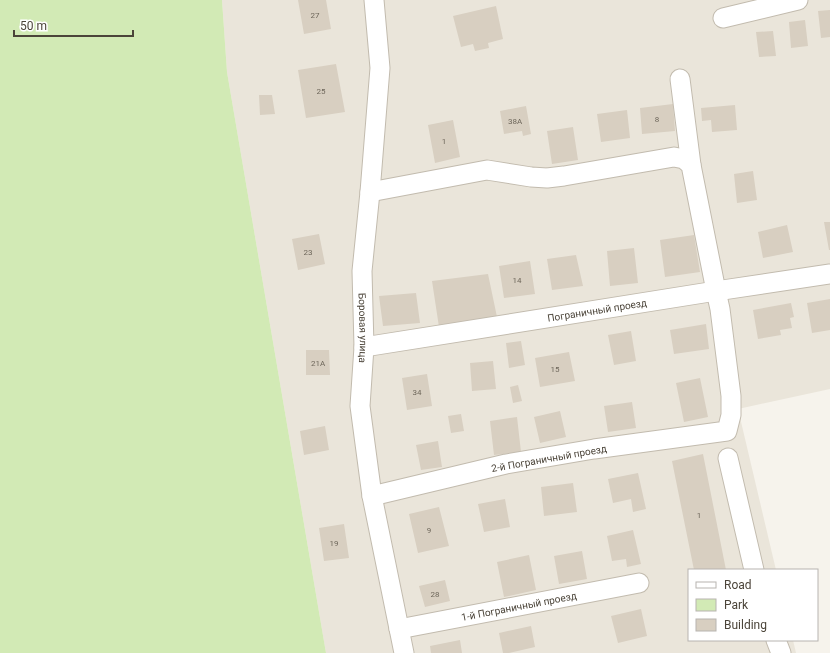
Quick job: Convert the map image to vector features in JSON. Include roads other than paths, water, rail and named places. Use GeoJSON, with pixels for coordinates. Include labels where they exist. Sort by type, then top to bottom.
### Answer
{"type":"FeatureCollection","features":[{"type":"Feature","properties":{"kind":"street","name":"Боровая улица"},"geometry":{"type":"LineString","coordinates":[[374,0],[380,68],[362,271],[364,347],[360,406],[372,496],[404,653]]}},
{"type":"Feature","properties":{"kind":"street"},"geometry":{"type":"LineString","coordinates":[[723,18],[798,0]]}},
{"type":"Feature","properties":{"kind":"street"},"geometry":{"type":"LineString","coordinates":[[680,79],[691,165],[716,291]]}},
{"type":"Feature","properties":{"kind":"street"},"geometry":{"type":"LineString","coordinates":[[370,192],[487,170],[547,178],[674,157],[684,159],[691,165]]}},
{"type":"Feature","properties":{"kind":"street","name":"Пограничный проезд"},"geometry":{"type":"LineString","coordinates":[[364,347],[830,274]]}},
{"type":"Feature","properties":{"kind":"street","name":"2-й Пограничный проезд"},"geometry":{"type":"LineString","coordinates":[[372,496],[506,464],[594,449],[727,431],[731,415],[731,396],[721,317],[716,291]]}},
{"type":"Feature","properties":{"kind":"street"},"geometry":{"type":"LineString","coordinates":[[728,458],[754,569]]}},
{"type":"Feature","properties":{"kind":"street","name":"1-й Пограничный проезд"},"geometry":{"type":"LineString","coordinates":[[399,629],[638,583]]}},
{"type":"Feature","properties":{"kind":"street"},"geometry":{"type":"LineString","coordinates":[[776,641],[780,653]]}}]}
